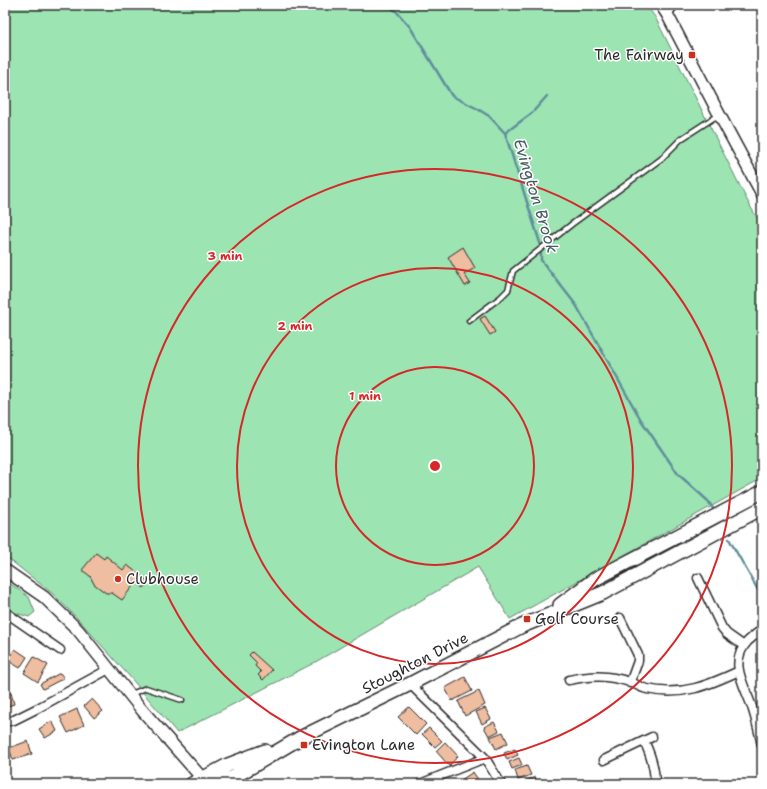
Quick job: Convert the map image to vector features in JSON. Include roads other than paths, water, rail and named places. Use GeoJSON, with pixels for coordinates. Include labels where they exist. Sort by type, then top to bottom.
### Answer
{"type":"FeatureCollection","features":[{"type":"Feature","properties":{"kind":"highway","name":"Stoughton Drive"},"geometry":{"type":"LineString","coordinates":[[544,616],[595,579],[762,492]]}},
{"type":"Feature","properties":{"kind":"highway","name":"Stoughton Drive"},"geometry":{"type":"LineString","coordinates":[[217,784],[234,777],[300,738],[544,616],[603,593],[762,508]]}},
{"type":"Feature","properties":{"kind":"highway","name":"Stoughton Drive"},"geometry":{"type":"LineString","coordinates":[[197,781],[228,765],[300,738]]}},
{"type":"Feature","properties":{"kind":"main road"},"geometry":{"type":"LineString","coordinates":[[664,10],[762,194]]}},
{"type":"Feature","properties":{"kind":"main road"},"geometry":{"type":"LineString","coordinates":[[5,570],[44,597],[78,630],[130,694],[197,781]]}},
{"type":"Feature","properties":{"kind":"street"},"geometry":{"type":"LineString","coordinates":[[664,10],[674,5]]}},
{"type":"Feature","properties":{"kind":"street"},"geometry":{"type":"LineString","coordinates":[[698,578],[722,628],[727,634],[744,646]]}},
{"type":"Feature","properties":{"kind":"street"},"geometry":{"type":"LineString","coordinates":[[5,612],[60,650]]}},
{"type":"Feature","properties":{"kind":"street"},"geometry":{"type":"LineString","coordinates":[[620,618],[638,656],[638,661],[630,683]]}},
{"type":"Feature","properties":{"kind":"street"},"geometry":{"type":"LineString","coordinates":[[762,630],[744,646],[738,655],[738,671],[752,708],[762,745]]}},
{"type":"Feature","properties":{"kind":"street"},"geometry":{"type":"LineString","coordinates":[[5,722],[14,720],[38,708],[109,669]]}},
{"type":"Feature","properties":{"kind":"street"},"geometry":{"type":"LineString","coordinates":[[569,680],[588,676],[608,677],[647,689],[685,691],[710,684],[738,671]]}},
{"type":"Feature","properties":{"kind":"street"},"geometry":{"type":"LineString","coordinates":[[410,684],[485,758],[501,784]]}},
{"type":"Feature","properties":{"kind":"street"},"geometry":{"type":"LineString","coordinates":[[604,760],[652,737]]}},
{"type":"Feature","properties":{"kind":"street"},"geometry":{"type":"LineString","coordinates":[[644,741],[651,755],[654,766],[655,784]]}},
{"type":"Feature","properties":{"kind":"street"},"geometry":{"type":"LineString","coordinates":[[420,784],[485,758]]}},
{"type":"Feature","properties":{"kind":"lane"},"geometry":{"type":"LineString","coordinates":[[469,321],[508,290],[513,271],[572,224],[661,159],[681,139],[719,114]]}},
{"type":"Feature","properties":{"kind":"lane"},"geometry":{"type":"LineString","coordinates":[[130,694],[146,688],[182,700]]}},
{"type":"Feature","properties":{"kind":"waterway","name":"Evington Brook"},"geometry":{"type":"LineString","coordinates":[[387,5],[396,11],[410,27],[452,96],[489,116],[505,133],[541,246],[541,260],[576,305],[641,420],[678,474],[708,501],[714,510]]}},
{"type":"Feature","properties":{"kind":"waterway"},"geometry":{"type":"LineString","coordinates":[[505,133],[532,113],[547,96]]}},
{"type":"Feature","properties":{"kind":"waterway","name":"Evington Brook"},"geometry":{"type":"LineString","coordinates":[[729,539],[762,597]]}},
{"type":"Feature","properties":{"kind":"place","name":"The Fairway"},"geometry":{"type":"Point","coordinates":[692,55]}},
{"type":"Feature","properties":{"kind":"place","name":"Clubhouse"},"geometry":{"type":"Point","coordinates":[118,579]}},
{"type":"Feature","properties":{"kind":"place","name":"Golf Course"},"geometry":{"type":"Point","coordinates":[527,619]}},
{"type":"Feature","properties":{"kind":"place","name":"Evington Lane"},"geometry":{"type":"Point","coordinates":[304,745]}}]}
